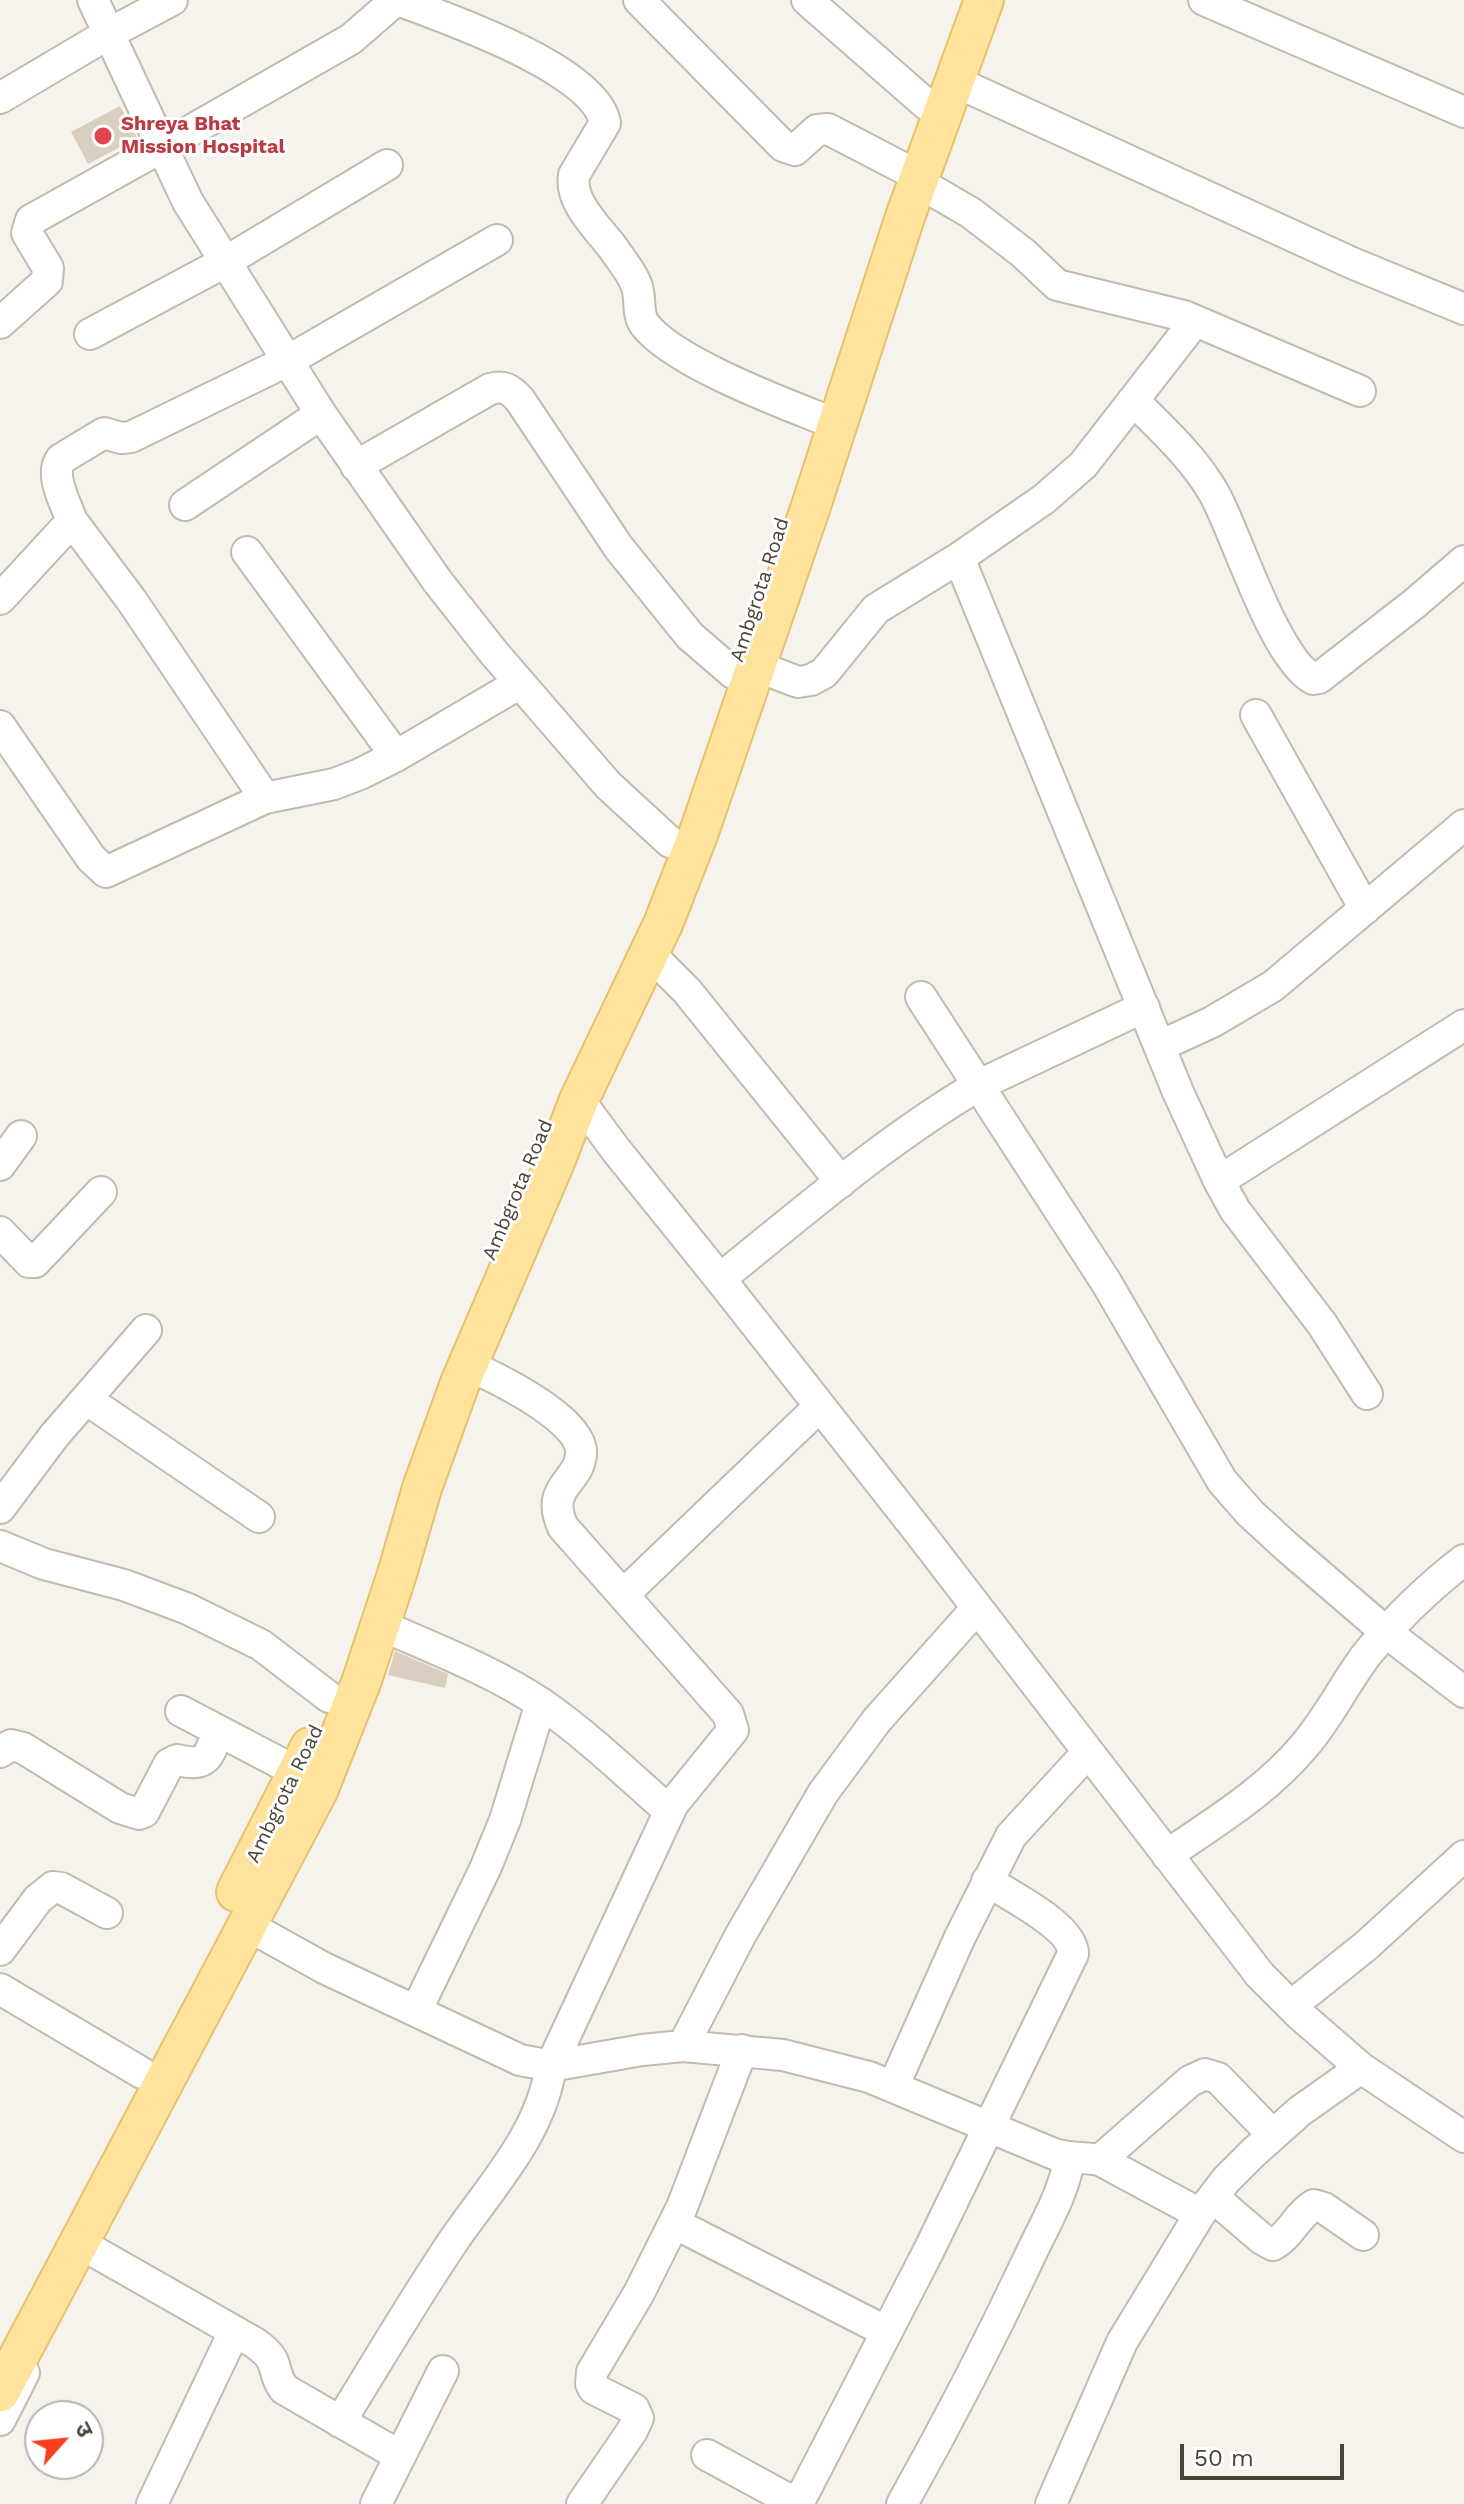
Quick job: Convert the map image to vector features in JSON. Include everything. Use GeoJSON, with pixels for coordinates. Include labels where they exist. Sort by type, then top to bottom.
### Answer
{"type":"FeatureCollection","features":[{"type":"Feature","properties":{"kind":"main road","name":"Ambgrota Road"},"geometry":{"type":"LineString","coordinates":[[0,2349],[299,1773],[329,1697],[454,1339],[745,669],[818,417],[940,92],[964,0]]}},
{"type":"Feature","properties":{"kind":"main road"},"geometry":{"type":"LineString","coordinates":[[940,92],[984,0]]}},
{"type":"Feature","properties":{"kind":"main road"},"geometry":{"type":"LineString","coordinates":[[0,2392],[314,1801],[365,1672],[422,1488],[460,1383],[550,1175],[586,1109],[699,832],[745,669],[910,175]]}},
{"type":"Feature","properties":{"kind":"street"},"geometry":{"type":"LineString","coordinates":[[93,0],[188,202],[356,466],[438,582],[520,683],[608,785],[670,842]]}},
{"type":"Feature","properties":{"kind":"street"},"geometry":{"type":"LineString","coordinates":[[0,98],[172,0]]}},
{"type":"Feature","properties":{"kind":"street"},"geometry":{"type":"LineString","coordinates":[[0,323],[47,281],[49,275],[27,233],[31,220],[351,39],[397,0],[499,38],[523,50],[586,93],[603,113],[605,123],[574,175],[572,184],[580,204],[630,272],[637,286],[639,310],[645,325],[660,340],[702,365],[818,417]]}},
{"type":"Feature","properties":{"kind":"street"},"geometry":{"type":"LineString","coordinates":[[639,0],[783,146],[795,150],[817,130],[828,129],[971,213],[1023,253],[1057,285],[1139,303],[1195,321],[1360,391]]}},
{"type":"Feature","properties":{"kind":"street"},"geometry":{"type":"LineString","coordinates":[[807,0],[940,92],[1464,309]]}},
{"type":"Feature","properties":{"kind":"street"},"geometry":{"type":"LineString","coordinates":[[1204,0],[1464,112]]}},
{"type":"Feature","properties":{"kind":"street"},"geometry":{"type":"LineString","coordinates":[[90,334],[225,262],[387,165]]}},
{"type":"Feature","properties":{"kind":"street"},"geometry":{"type":"LineString","coordinates":[[265,798],[132,601],[72,521],[56,470],[61,459],[104,433],[121,438],[131,437],[289,360],[497,240]]}},
{"type":"Feature","properties":{"kind":"street"},"geometry":{"type":"LineString","coordinates":[[356,466],[490,389],[499,386],[506,388],[520,400],[598,519],[680,624],[745,669],[798,682],[817,677],[831,664],[876,609],[959,558],[1064,483],[1083,465],[1195,321]]}},
{"type":"Feature","properties":{"kind":"street"},"geometry":{"type":"LineString","coordinates":[[1134,401],[1194,464],[1209,486],[1232,531],[1260,600],[1296,664],[1313,679],[1319,678],[1414,604],[1464,561]]}},
{"type":"Feature","properties":{"kind":"street"},"geometry":{"type":"LineString","coordinates":[[185,505],[321,414]]}},
{"type":"Feature","properties":{"kind":"street"},"geometry":{"type":"LineString","coordinates":[[0,599],[72,521]]}},
{"type":"Feature","properties":{"kind":"street"},"geometry":{"type":"LineString","coordinates":[[247,552],[396,756]]}},
{"type":"Feature","properties":{"kind":"street"},"geometry":{"type":"LineString","coordinates":[[959,558],[1160,1046],[1219,1181],[1235,1210],[1322,1324],[1367,1394]]}},
{"type":"Feature","properties":{"kind":"street"},"geometry":{"type":"LineString","coordinates":[[0,726],[91,858],[106,872],[265,798],[334,784],[396,756],[520,683]]}},
{"type":"Feature","properties":{"kind":"street"},"geometry":{"type":"LineString","coordinates":[[1256,715],[1365,909]]}},
{"type":"Feature","properties":{"kind":"street"},"geometry":{"type":"LineString","coordinates":[[1160,1046],[1247,1004],[1273,986],[1464,825]]}},
{"type":"Feature","properties":{"kind":"street"},"geometry":{"type":"LineString","coordinates":[[649,953],[687,991],[841,1182]]}},
{"type":"Feature","properties":{"kind":"street"},"geometry":{"type":"LineString","coordinates":[[921,997],[1106,1282],[1222,1481],[1269,1530],[1387,1633],[1464,1692]]}},
{"type":"Feature","properties":{"kind":"street"},"geometry":{"type":"LineString","coordinates":[[720,1279],[895,1140],[979,1085],[1144,1007]]}},
{"type":"Feature","properties":{"kind":"street"},"geometry":{"type":"LineString","coordinates":[[1219,1181],[1464,1025]]}},
{"type":"Feature","properties":{"kind":"street"},"geometry":{"type":"LineString","coordinates":[[586,1109],[1260,1975],[1361,2068],[1464,2137]]}},
{"type":"Feature","properties":{"kind":"street"},"geometry":{"type":"LineString","coordinates":[[0,2420],[226,2002],[328,1799],[392,1630],[455,1430],[586,1109]]}},
{"type":"Feature","properties":{"kind":"street"},"geometry":{"type":"LineString","coordinates":[[0,1165],[21,1136]]}},
{"type":"Feature","properties":{"kind":"street"},"geometry":{"type":"LineString","coordinates":[[0,1232],[29,1262],[35,1262],[101,1192]]}},
{"type":"Feature","properties":{"kind":"street"},"geometry":{"type":"LineString","coordinates":[[0,1508],[54,1436],[146,1330]]}},
{"type":"Feature","properties":{"kind":"street"},"geometry":{"type":"LineString","coordinates":[[340,2422],[454,2241],[514,2156],[547,2092],[551,2066],[669,1811],[733,1730],[728,1714],[563,1527],[557,1508],[561,1489],[580,1460],[576,1434],[507,1384],[479,1370]]}},
{"type":"Feature","properties":{"kind":"street"},"geometry":{"type":"LineString","coordinates":[[86,1399],[259,1517]]}},
{"type":"Feature","properties":{"kind":"street"},"geometry":{"type":"LineString","coordinates":[[623,1595],[819,1407]]}},
{"type":"Feature","properties":{"kind":"street"},"geometry":{"type":"LineString","coordinates":[[0,1546],[44,1564],[124,1585],[188,1609],[261,1645],[329,1697]]}},
{"type":"Feature","properties":{"kind":"street"},"geometry":{"type":"LineString","coordinates":[[1167,1855],[1273,1778],[1306,1744],[1368,1654],[1464,1560]]}},
{"type":"Feature","properties":{"kind":"street"},"geometry":{"type":"LineString","coordinates":[[683,2046],[740,1936],[823,1793],[877,1720],[977,1608]]}},
{"type":"Feature","properties":{"kind":"street"},"geometry":{"type":"LineString","coordinates":[[392,1630],[515,1687],[541,1703],[669,1811]]}},
{"type":"Feature","properties":{"kind":"street"},"geometry":{"type":"LineString","coordinates":[[416,2011],[495,1845],[541,1703]]}},
{"type":"Feature","properties":{"kind":"street"},"geometry":{"type":"LineString","coordinates":[[181,1711],[299,1773]]}},
{"type":"Feature","properties":{"kind":"street"},"geometry":{"type":"LineString","coordinates":[[0,1752],[11,1745],[23,1748],[120,1808],[139,1814],[144,1812],[169,1764],[177,1760],[194,1764],[201,1762],[219,1731]]}},
{"type":"Feature","properties":{"kind":"street"},"geometry":{"type":"LineString","coordinates":[[893,2087],[987,1881],[1011,1836],[1088,1752]]}},
{"type":"Feature","properties":{"kind":"street"},"geometry":{"type":"LineString","coordinates":[[1291,2006],[1367,1945],[1464,1856]]}},
{"type":"Feature","properties":{"kind":"street"},"geometry":{"type":"LineString","coordinates":[[707,2455],[797,2504],[991,2126],[1069,1963],[1073,1947],[1061,1929],[987,1881]]}},
{"type":"Feature","properties":{"kind":"street"},"geometry":{"type":"LineString","coordinates":[[0,1950],[38,1899],[53,1887],[61,1888],[107,1913]]}},
{"type":"Feature","properties":{"kind":"street"},"geometry":{"type":"LineString","coordinates":[[261,1933],[324,1968],[520,2060],[551,2066],[683,2046],[783,2055],[869,2077],[1069,2159],[1084,2157],[1100,2160],[1206,2205],[1273,2245],[1283,2239],[1305,2211],[1314,2205],[1324,2208],[1363,2235]]}},
{"type":"Feature","properties":{"kind":"street"},"geometry":{"type":"LineString","coordinates":[[0,1989],[142,2073]]}},
{"type":"Feature","properties":{"kind":"street"},"geometry":{"type":"LineString","coordinates":[[582,2504],[638,2418],[634,2409],[594,2389],[592,2372],[639,2293],[674,2223],[722,2108],[742,2050]]}},
{"type":"Feature","properties":{"kind":"street"},"geometry":{"type":"LineString","coordinates":[[1055,2503],[1122,2342],[1206,2205],[1226,2180],[1300,2111],[1361,2068]]}},
{"type":"Feature","properties":{"kind":"street"},"geometry":{"type":"LineString","coordinates":[[1100,2160],[1190,2081],[1205,2074],[1218,2078],[1273,2135]]}},
{"type":"Feature","properties":{"kind":"street"},"geometry":{"type":"LineString","coordinates":[[902,2504],[1008,2302],[1062,2187],[1069,2159]]}},
{"type":"Feature","properties":{"kind":"street"},"geometry":{"type":"LineString","coordinates":[[674,2223],[887,2332]]}},
{"type":"Feature","properties":{"kind":"street"},"geometry":{"type":"LineString","coordinates":[[90,2249],[255,2343],[272,2357],[284,2389],[400,2456]]}},
{"type":"Feature","properties":{"kind":"street"},"geometry":{"type":"LineString","coordinates":[[152,2504],[234,2332]]}},
{"type":"Feature","properties":{"kind":"street"},"geometry":{"type":"LineString","coordinates":[[376,2504],[443,2371]]}},
{"type":"Feature","properties":{"kind":"building"},"geometry":{"type":"Polygon","coordinates":[[[120,106],[137,138],[88,164],[71,132],[120,106]]]}},
{"type":"Feature","properties":{"kind":"building"},"geometry":{"type":"Polygon","coordinates":[[[395,1651],[448,1674],[445,1688],[388,1675],[395,1651]]]}},
{"type":"Feature","properties":{"kind":"place","name":"Shreya Bhat Mission Hospital"},"geometry":{"type":"Point","coordinates":[103,136]}}]}
